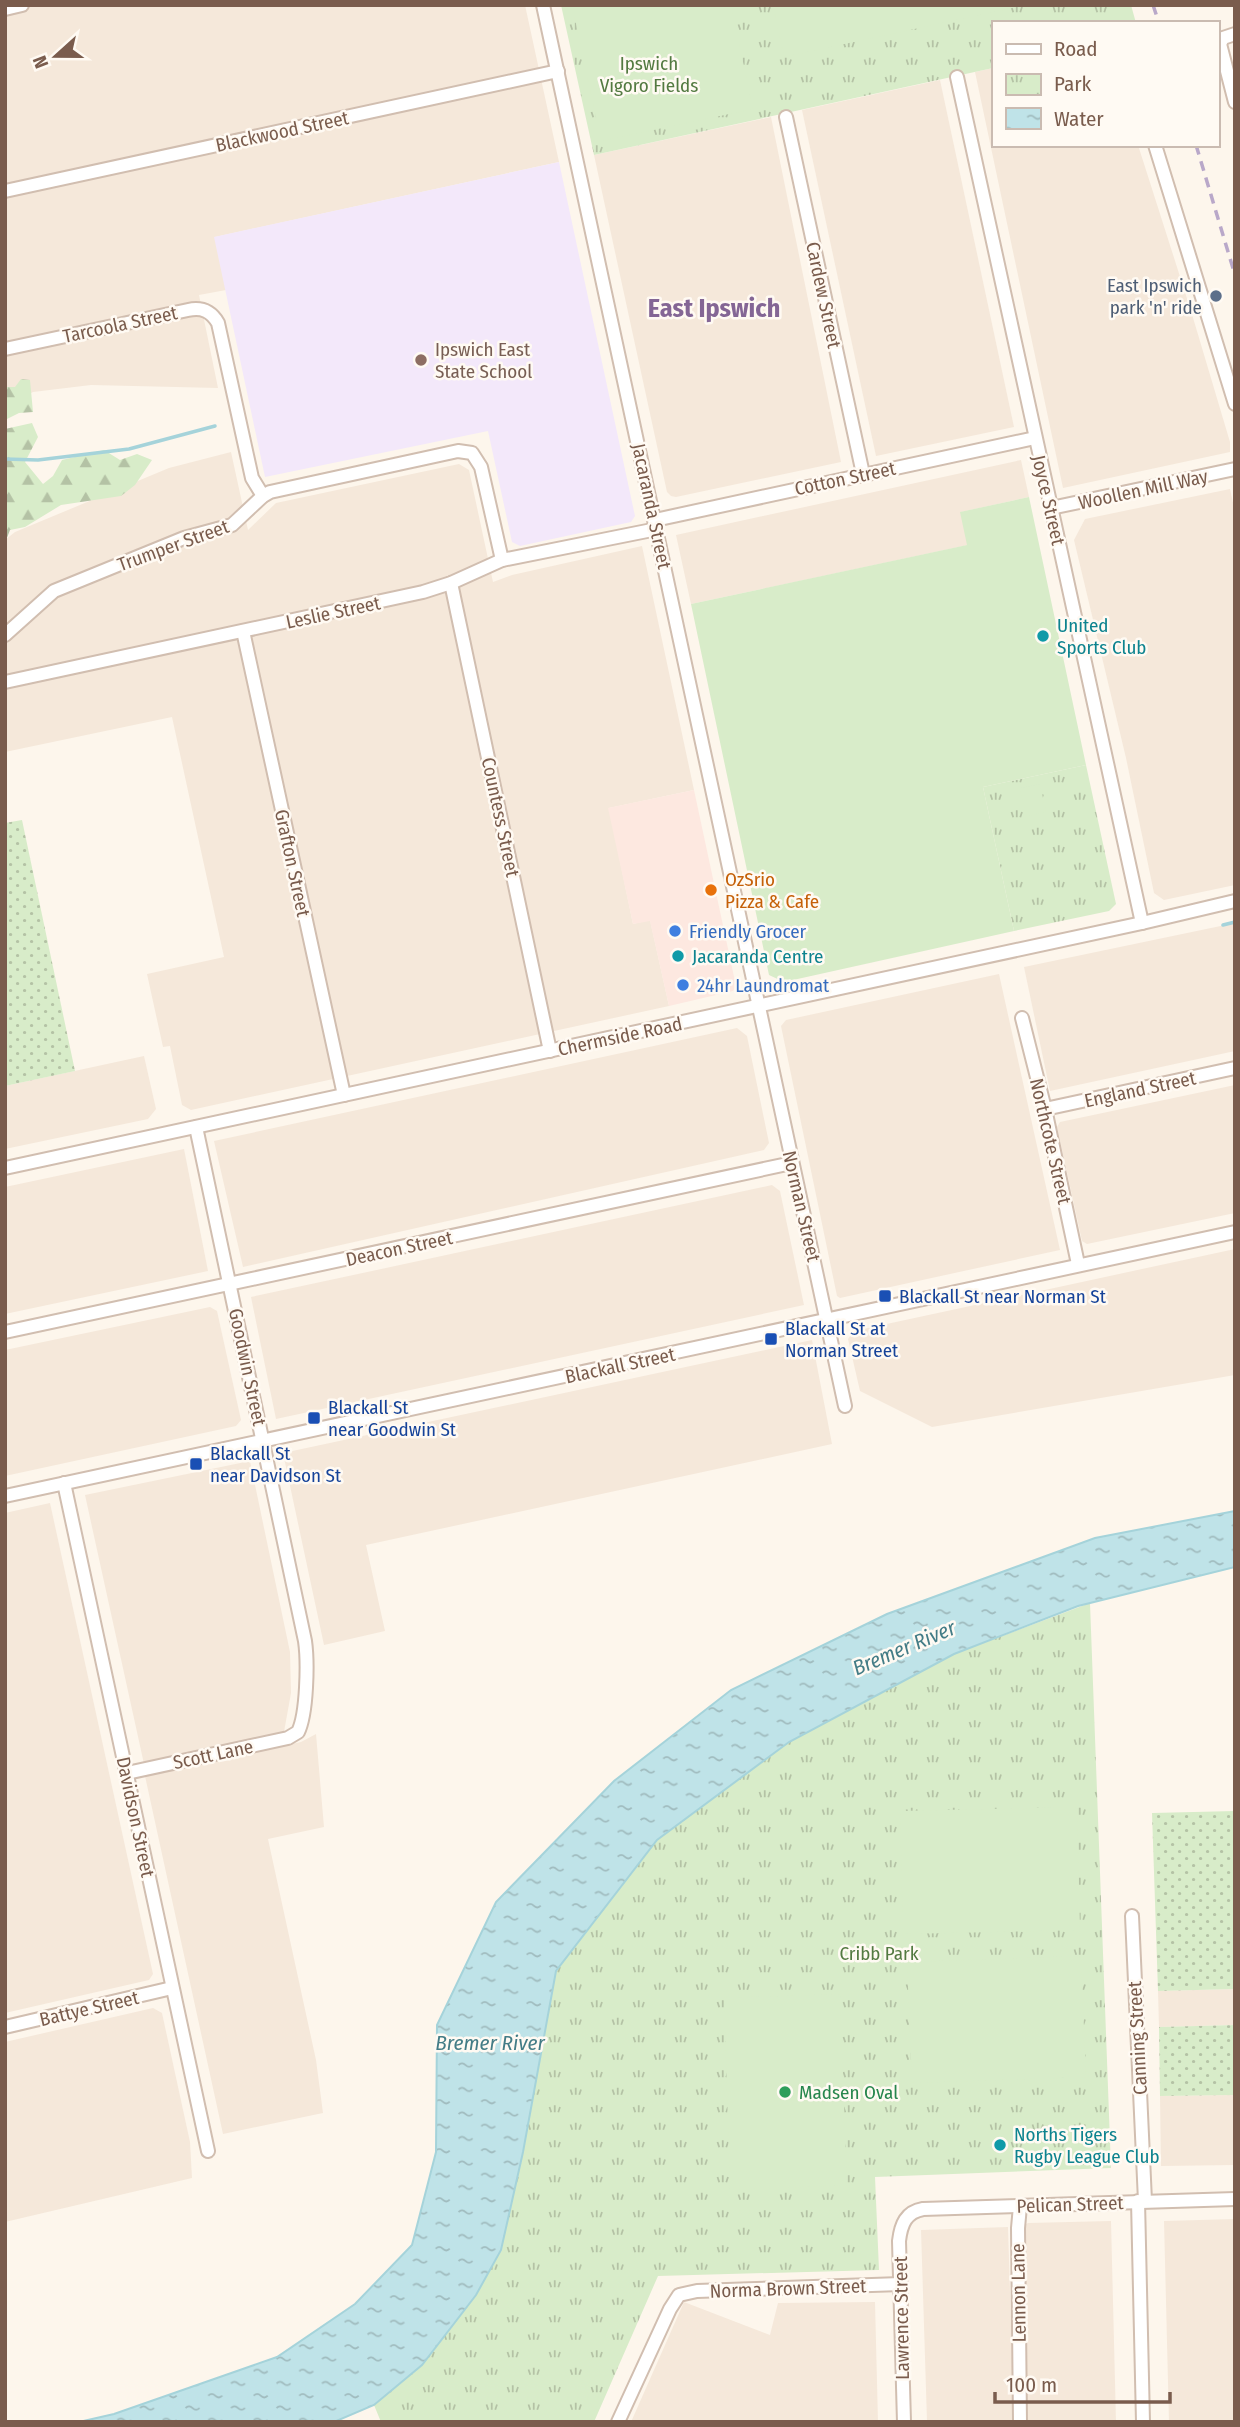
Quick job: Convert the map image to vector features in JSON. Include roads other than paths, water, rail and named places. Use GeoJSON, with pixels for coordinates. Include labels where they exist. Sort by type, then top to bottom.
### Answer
{"type":"FeatureCollection","features":[{"type":"Feature","properties":{"kind":"street"},"geometry":{"type":"LineString","coordinates":[[5,9],[22,5]]}},
{"type":"Feature","properties":{"kind":"street","name":"Jacaranda Street"},"geometry":{"type":"LineString","coordinates":[[543,5],[759,1006]]}},
{"type":"Feature","properties":{"kind":"street"},"geometry":{"type":"LineString","coordinates":[[1229,36],[1220,44],[1235,102]]}},
{"type":"Feature","properties":{"kind":"street","name":"Blackwood Street"},"geometry":{"type":"LineString","coordinates":[[5,191],[558,71]]}},
{"type":"Feature","properties":{"kind":"street","name":"Joyce Street"},"geometry":{"type":"LineString","coordinates":[[957,77],[1142,923]]}},
{"type":"Feature","properties":{"kind":"street","name":"Cardew Street"},"geometry":{"type":"LineString","coordinates":[[786,117],[863,474]]}},
{"type":"Feature","properties":{"kind":"street"},"geometry":{"type":"LineString","coordinates":[[1156,147],[1235,404]]}},
{"type":"Feature","properties":{"kind":"street","name":"Tarcoola Street"},"geometry":{"type":"LineString","coordinates":[[5,349],[188,310],[208,312],[219,328],[251,475],[263,496]]}},
{"type":"Feature","properties":{"kind":"street","name":"Cotton Street"},"geometry":{"type":"LineString","coordinates":[[656,524],[863,474],[1035,438]]}},
{"type":"Feature","properties":{"kind":"street","name":"Trumper Street"},"geometry":{"type":"LineString","coordinates":[[5,635],[54,591],[184,538],[232,526],[263,496],[278,490],[458,450],[472,453],[481,467],[502,560]]}},
{"type":"Feature","properties":{"kind":"street","name":"Woollen Mill Way"},"geometry":{"type":"LineString","coordinates":[[1051,508],[1235,469]]}},
{"type":"Feature","properties":{"kind":"street","name":"Leslie Street"},"geometry":{"type":"LineString","coordinates":[[6,680],[423,592],[451,583],[502,560],[656,524]]}},
{"type":"Feature","properties":{"kind":"street","name":"Countess Street"},"geometry":{"type":"LineString","coordinates":[[451,583],[550,1051]]}},
{"type":"Feature","properties":{"kind":"street","name":"Grafton Street"},"geometry":{"type":"LineString","coordinates":[[243,631],[344,1095]]}},
{"type":"Feature","properties":{"kind":"street","name":"Chermside Road"},"geometry":{"type":"LineString","coordinates":[[5,1168],[1235,901]]}},
{"type":"Feature","properties":{"kind":"street","name":"Norman Street"},"geometry":{"type":"LineString","coordinates":[[759,1006],[845,1406]]}},
{"type":"Feature","properties":{"kind":"street","name":"Northcote Street"},"geometry":{"type":"LineString","coordinates":[[1021,1018],[1045,1109],[1078,1264]]}},
{"type":"Feature","properties":{"kind":"street","name":"England Street"},"geometry":{"type":"LineString","coordinates":[[1045,1109],[1235,1068]]}},
{"type":"Feature","properties":{"kind":"street","name":"Goodwin Street"},"geometry":{"type":"LineString","coordinates":[[196,1127],[306,1648],[302,1722],[298,1732]]}},
{"type":"Feature","properties":{"kind":"street","name":"Deacon Street"},"geometry":{"type":"LineString","coordinates":[[5,1332],[792,1163]]}},
{"type":"Feature","properties":{"kind":"street","name":"Blackall Street"},"geometry":{"type":"LineString","coordinates":[[5,1496],[1235,1232]]}},
{"type":"Feature","properties":{"kind":"street","name":"Davidson Street"},"geometry":{"type":"LineString","coordinates":[[64,1483],[208,2151]]}},
{"type":"Feature","properties":{"kind":"street","name":"Scott Lane"},"geometry":{"type":"LineString","coordinates":[[127,1773],[288,1738],[298,1732]]}},
{"type":"Feature","properties":{"kind":"street","name":"Canning Street"},"geometry":{"type":"LineString","coordinates":[[1132,1916],[1141,2201],[1143,2422]]}},
{"type":"Feature","properties":{"kind":"street","name":"Battye Street"},"geometry":{"type":"LineString","coordinates":[[5,2027],[172,1988]]}},
{"type":"Feature","properties":{"kind":"street","name":"Pelican Street"},"geometry":{"type":"LineString","coordinates":[[908,2216],[921,2209],[1235,2199]]}},
{"type":"Feature","properties":{"kind":"street","name":"Lennon Lane"},"geometry":{"type":"LineString","coordinates":[[1020,2206],[1017,2228],[1020,2422]]}},
{"type":"Feature","properties":{"kind":"street","name":"Lawrence Street"},"geometry":{"type":"LineString","coordinates":[[904,2422],[900,2236],[902,2224],[908,2216]]}},
{"type":"Feature","properties":{"kind":"street","name":"Norma Brown Street"},"geometry":{"type":"LineString","coordinates":[[618,2422],[677,2297],[697,2291],[901,2284]]}},
{"type":"Feature","properties":{"kind":"water","name":"Bremer River"},"geometry":{"type":"Polygon","coordinates":[[[1235,1511],[1235,1567],[1078,1606],[954,1654],[789,1742],[657,1840],[556,1971],[523,2152],[501,2250],[476,2295],[422,2365],[374,2405],[334,2422],[79,2422],[114,2414],[277,2357],[355,2304],[412,2245],[436,2152],[437,2025],[496,1902],[614,1781],[731,1690],[887,1614],[1095,1538],[1235,1511]]]}},
{"type":"Feature","properties":{"kind":"waterway"},"geometry":{"type":"LineString","coordinates":[[5,459],[38,460],[129,449],[215,426]]}},
{"type":"Feature","properties":{"kind":"waterway"},"geometry":{"type":"LineString","coordinates":[[1223,925],[1235,922]]}},
{"type":"Feature","properties":{"kind":"railway"},"geometry":{"type":"LineString","coordinates":[[1153,5],[1158,21]]}},
{"type":"Feature","properties":{"kind":"railway"},"geometry":{"type":"LineString","coordinates":[[1197,147],[1235,275]]}},
{"type":"Feature","properties":{"kind":"place","name":"East Ipswich park 'n' ride"},"geometry":{"type":"Point","coordinates":[1216,296]}},
{"type":"Feature","properties":{"kind":"place","name":"Ipswich East State School"},"geometry":{"type":"Point","coordinates":[421,360]}},
{"type":"Feature","properties":{"kind":"place","name":"United Sports Club"},"geometry":{"type":"Point","coordinates":[1043,636]}},
{"type":"Feature","properties":{"kind":"place","name":"OzSrio Pizza & Cafe"},"geometry":{"type":"Point","coordinates":[711,890]}},
{"type":"Feature","properties":{"kind":"place","name":"Friendly Grocer"},"geometry":{"type":"Point","coordinates":[675,931]}},
{"type":"Feature","properties":{"kind":"place","name":"Jacaranda Centre"},"geometry":{"type":"Point","coordinates":[678,956]}},
{"type":"Feature","properties":{"kind":"place","name":"24hr Laundromat"},"geometry":{"type":"Point","coordinates":[683,985]}},
{"type":"Feature","properties":{"kind":"place","name":"Blackall St near Norman St"},"geometry":{"type":"Point","coordinates":[885,1296]}},
{"type":"Feature","properties":{"kind":"place","name":"Blackall St at Norman Street"},"geometry":{"type":"Point","coordinates":[771,1339]}},
{"type":"Feature","properties":{"kind":"place","name":"Blackall St near Goodwin St"},"geometry":{"type":"Point","coordinates":[314,1418]}},
{"type":"Feature","properties":{"kind":"place","name":"Blackall St near Davidson St"},"geometry":{"type":"Point","coordinates":[196,1464]}},
{"type":"Feature","properties":{"kind":"place","name":"Madsen Oval"},"geometry":{"type":"Point","coordinates":[785,2092]}},
{"type":"Feature","properties":{"kind":"place","name":"Norths Tigers Rugby League Club"},"geometry":{"type":"Point","coordinates":[1000,2145]}},
{"type":"Feature","properties":{"kind":"district","name":"East Ipswich"},"geometry":{"type":"Point","coordinates":[714,308]}},
{"type":"Feature","properties":{"kind":"park label","name":"Ipswich Vigoro Fields"},"geometry":{"type":"Point","coordinates":[649,74]}},
{"type":"Feature","properties":{"kind":"park label","name":"Cribb Park"},"geometry":{"type":"Point","coordinates":[879,1953]}}]}
